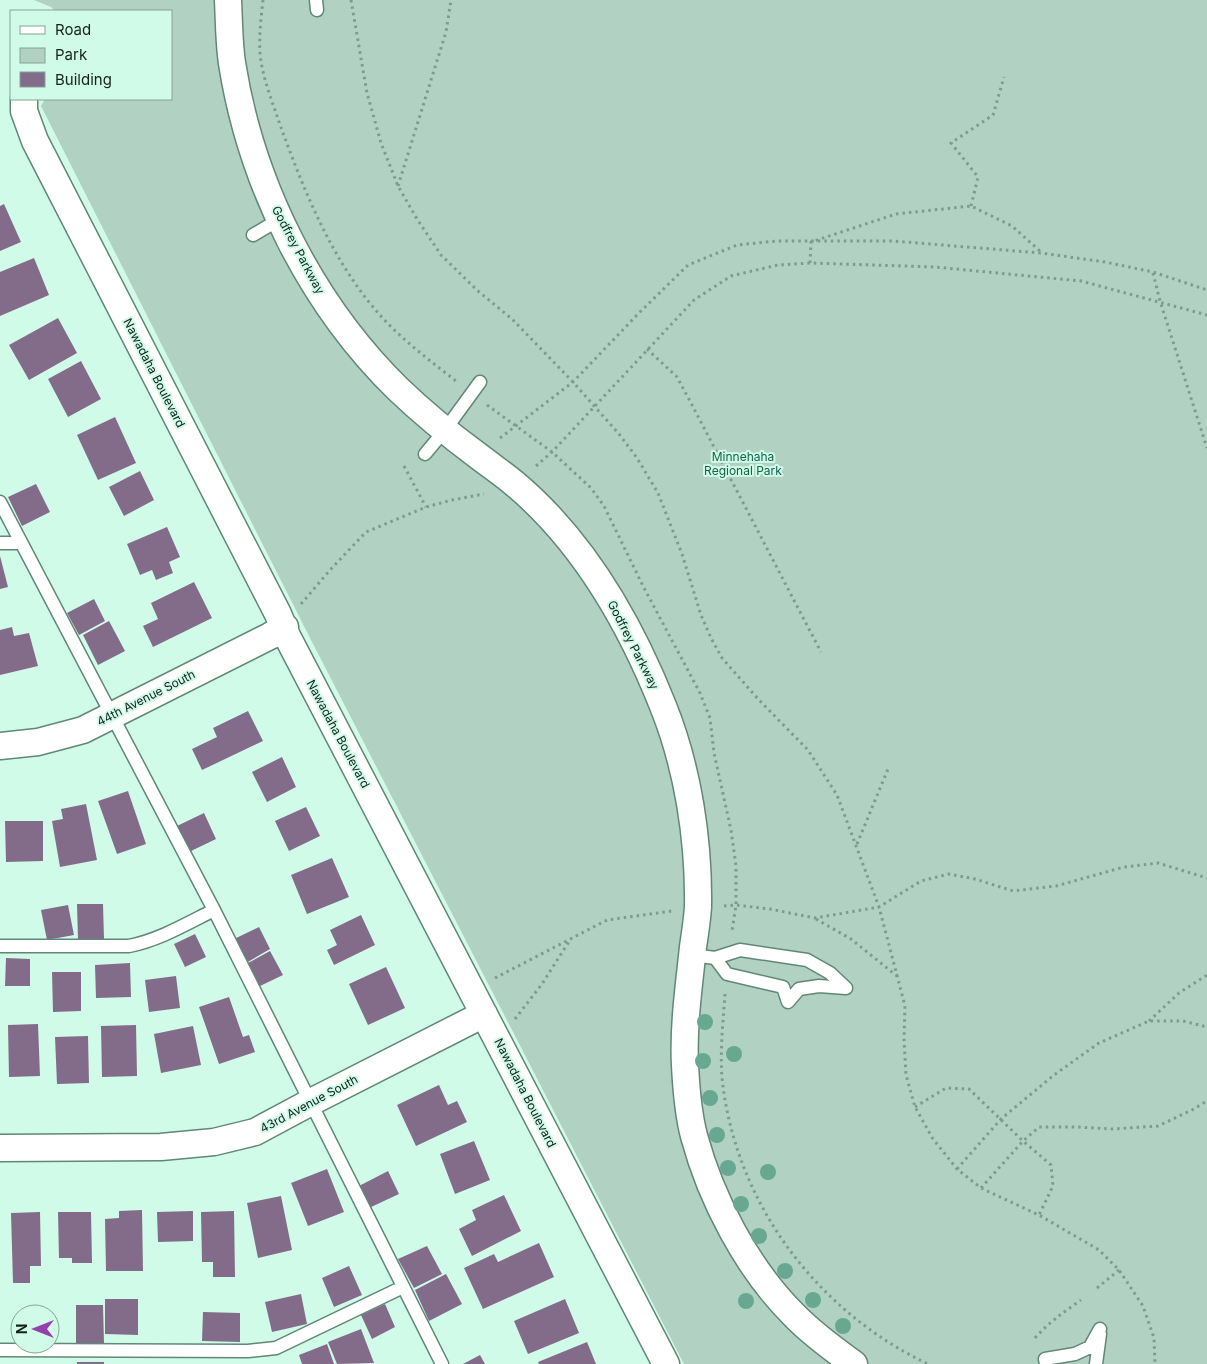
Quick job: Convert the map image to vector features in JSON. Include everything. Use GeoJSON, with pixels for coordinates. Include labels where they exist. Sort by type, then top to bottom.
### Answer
{"type":"FeatureCollection","features":[{"type":"Feature","properties":{"kind":"street","name":"Godfrey Parkway"},"geometry":{"type":"LineString","coordinates":[[228,0],[232,60],[242,113],[258,164],[280,219],[316,288],[355,342],[398,389],[445,430],[515,484],[543,510],[579,551],[617,608],[644,661],[665,711],[685,776],[695,851],[698,908],[704,956],[687,1010],[685,1064],[694,1134],[717,1201],[755,1269],[792,1314],[830,1347],[854,1364]]}},
{"type":"Feature","properties":{"kind":"street","name":"Nawadaha Boulevard"},"geometry":{"type":"LineString","coordinates":[[24,100],[24,111],[35,141],[285,626],[287,636],[666,1364]]}},
{"type":"Feature","properties":{"kind":"street","name":"44th Avenue South"},"geometry":{"type":"LineString","coordinates":[[0,746],[38,742],[83,730],[285,626]]}},
{"type":"Feature","properties":{"kind":"street","name":"43rd Avenue South"},"geometry":{"type":"LineString","coordinates":[[0,1148],[161,1147],[214,1142],[255,1132],[484,1014]]}},
{"type":"Feature","properties":{"kind":"lane"},"geometry":{"type":"LineString","coordinates":[[253,234],[280,219]]}},
{"type":"Feature","properties":{"kind":"lane"},"geometry":{"type":"LineString","coordinates":[[425,454],[480,382]]}},
{"type":"Feature","properties":{"kind":"lane"},"geometry":{"type":"LineString","coordinates":[[0,502],[214,910],[442,1364]]}},
{"type":"Feature","properties":{"kind":"lane"},"geometry":{"type":"LineString","coordinates":[[0,543],[20,543]]}},
{"type":"Feature","properties":{"kind":"lane"},"geometry":{"type":"LineString","coordinates":[[0,946],[129,946],[162,936],[214,910]]}},
{"type":"Feature","properties":{"kind":"lane"},"geometry":{"type":"LineString","coordinates":[[740,950],[807,960],[830,973],[846,988],[819,986],[799,989],[788,1002],[783,987],[727,974],[704,956],[740,950]]}},
{"type":"Feature","properties":{"kind":"lane"},"geometry":{"type":"LineString","coordinates":[[0,1350],[248,1351],[276,1348],[402,1287]]}},
{"type":"Feature","properties":{"kind":"lane"},"geometry":{"type":"LineString","coordinates":[[1045,1362],[1075,1354],[1090,1346],[1100,1329],[1096,1364]]}},
{"type":"Feature","properties":{"kind":"path"},"geometry":{"type":"LineString","coordinates":[[263,0],[260,26],[260,54],[266,83],[290,154],[311,204],[329,240],[349,273]]}},
{"type":"Feature","properties":{"kind":"path"},"geometry":{"type":"LineString","coordinates":[[351,0],[367,93],[381,143],[398,186],[417,219],[442,255],[478,292],[512,320],[573,382],[633,452],[658,493],[682,554],[701,615],[722,658],[758,700],[808,750],[837,794],[879,906],[905,1006],[906,1074],[915,1107],[933,1139],[957,1169],[981,1188],[1039,1215],[1099,1250],[1120,1270],[1143,1306],[1154,1338],[1155,1364]]}},
{"type":"Feature","properties":{"kind":"path"},"geometry":{"type":"LineString","coordinates":[[398,186],[446,32],[451,0]]}},
{"type":"Feature","properties":{"kind":"path"},"geometry":{"type":"LineString","coordinates":[[971,206],[978,177],[951,143],[993,115],[1004,77]]}},
{"type":"Feature","properties":{"kind":"path"},"geometry":{"type":"LineString","coordinates":[[811,242],[896,214],[971,206],[1012,226],[1041,253]]}},
{"type":"Feature","properties":{"kind":"path"},"geometry":{"type":"LineString","coordinates":[[478,456],[573,382],[688,265],[737,245],[777,241],[893,241],[1041,253],[1105,262],[1153,272],[1207,290]]}},
{"type":"Feature","properties":{"kind":"path"},"geometry":{"type":"LineString","coordinates":[[810,262],[811,242]]}},
{"type":"Feature","properties":{"kind":"path"},"geometry":{"type":"LineString","coordinates":[[534,468],[552,452],[694,300],[731,276],[778,265],[810,262],[935,267],[1081,281],[1207,315]]}},
{"type":"Feature","properties":{"kind":"path"},"geometry":{"type":"LineString","coordinates":[[1153,272],[1160,301],[1206,445]]}},
{"type":"Feature","properties":{"kind":"path"},"geometry":{"type":"LineString","coordinates":[[647,349],[677,377],[821,652]]}},
{"type":"Feature","properties":{"kind":"path"},"geometry":{"type":"LineString","coordinates":[[404,466],[426,507]]}},
{"type":"Feature","properties":{"kind":"path"},"geometry":{"type":"LineString","coordinates":[[300,605],[366,532],[426,507],[452,500],[489,494]]}},
{"type":"Feature","properties":{"kind":"path"},"geometry":{"type":"LineString","coordinates":[[857,845],[888,769]]}},
{"type":"Feature","properties":{"kind":"path"},"geometry":{"type":"LineString","coordinates":[[815,918],[879,906],[921,881],[949,874],[1013,891],[1056,886],[1124,867],[1158,863],[1207,878]]}},
{"type":"Feature","properties":{"kind":"path"},"geometry":{"type":"LineString","coordinates":[[721,906],[736,905],[770,909],[815,918],[851,939],[898,978]]}},
{"type":"Feature","properties":{"kind":"path"},"geometry":{"type":"LineString","coordinates":[[490,981],[607,920],[675,911]]}},
{"type":"Feature","properties":{"kind":"path"},"geometry":{"type":"LineString","coordinates":[[513,1022],[542,984],[570,939]]}},
{"type":"Feature","properties":{"kind":"path"},"geometry":{"type":"LineString","coordinates":[[957,1169],[1001,1119],[1054,1074],[1099,1043],[1149,1021],[1179,993],[1207,975]]}},
{"type":"Feature","properties":{"kind":"path"},"geometry":{"type":"LineString","coordinates":[[725,989],[722,1032],[722,1077],[740,1157],[755,1192],[774,1227],[793,1255],[840,1307],[876,1334],[928,1364]]}},
{"type":"Feature","properties":{"kind":"path"},"geometry":{"type":"LineString","coordinates":[[1149,1021],[1184,1021],[1207,1027]]}},
{"type":"Feature","properties":{"kind":"path"},"geometry":{"type":"LineString","coordinates":[[915,1107],[946,1088],[970,1089],[1023,1141],[1051,1165],[1053,1186],[1039,1215]]}},
{"type":"Feature","properties":{"kind":"path"},"geometry":{"type":"LineString","coordinates":[[981,1188],[1023,1141],[1039,1127],[1113,1129],[1158,1126],[1207,1101]]}},
{"type":"Feature","properties":{"kind":"path"},"geometry":{"type":"LineString","coordinates":[[1097,1288],[1120,1270]]}},
{"type":"Feature","properties":{"kind":"path"},"geometry":{"type":"LineString","coordinates":[[1035,1338],[1059,1315],[1081,1300]]}},
{"type":"Feature","properties":{"kind":"green space","name":"Minnehaha Regional Park"},"geometry":{"type":"Polygon","coordinates":[[[34,0],[1207,0],[1207,1364],[684,1364],[310,638],[41,106],[44,100],[172,100],[172,10],[54,10],[34,0]]]}},
{"type":"Feature","properties":{"kind":"building"},"geometry":{"type":"Polygon","coordinates":[[[4,204],[21,242],[0,251],[0,206],[4,204]]]}},
{"type":"Feature","properties":{"kind":"building"},"geometry":{"type":"Polygon","coordinates":[[[34,258],[49,295],[0,316],[0,272],[34,258]]]}},
{"type":"Feature","properties":{"kind":"building"},"geometry":{"type":"Polygon","coordinates":[[[58,318],[77,353],[29,380],[9,345],[58,318]]]}},
{"type":"Feature","properties":{"kind":"building"},"geometry":{"type":"Polygon","coordinates":[[[81,361],[101,399],[68,417],[48,379],[81,361]]]}},
{"type":"Feature","properties":{"kind":"building"},"geometry":{"type":"Polygon","coordinates":[[[115,417],[136,463],[98,480],[77,435],[115,417]]]}},
{"type":"Feature","properties":{"kind":"building"},"geometry":{"type":"Polygon","coordinates":[[[140,471],[154,500],[124,516],[109,487],[140,471]]]}},
{"type":"Feature","properties":{"kind":"building"},"geometry":{"type":"Polygon","coordinates":[[[36,484],[50,512],[22,526],[8,497],[36,484]]]}},
{"type":"Feature","properties":{"kind":"building"},"geometry":{"type":"Polygon","coordinates":[[[167,527],[180,557],[169,562],[173,573],[156,580],[152,570],[140,575],[127,544],[167,527]]]}},
{"type":"Feature","properties":{"kind":"building"},"geometry":{"type":"Polygon","coordinates":[[[0,556],[8,587],[0,589],[0,556]]]}},
{"type":"Feature","properties":{"kind":"building"},"geometry":{"type":"Polygon","coordinates":[[[194,582],[212,618],[153,647],[143,626],[158,619],[151,603],[194,582]]]}},
{"type":"Feature","properties":{"kind":"building"},"geometry":{"type":"Polygon","coordinates":[[[94,599],[105,621],[79,635],[67,613],[94,599]]]}},
{"type":"Feature","properties":{"kind":"building"},"geometry":{"type":"Polygon","coordinates":[[[109,621],[125,651],[98,665],[83,635],[109,621]]]}},
{"type":"Feature","properties":{"kind":"building"},"geometry":{"type":"Polygon","coordinates":[[[12,627],[14,636],[29,633],[38,666],[0,675],[0,630],[12,627]]]}},
{"type":"Feature","properties":{"kind":"building"},"geometry":{"type":"Polygon","coordinates":[[[248,711],[263,741],[202,770],[192,749],[217,737],[213,728],[248,711]]]}},
{"type":"Feature","properties":{"kind":"building"},"geometry":{"type":"Polygon","coordinates":[[[282,757],[296,787],[267,802],[252,772],[282,757]]]}},
{"type":"Feature","properties":{"kind":"building"},"geometry":{"type":"Polygon","coordinates":[[[128,791],[146,844],[117,854],[98,801],[128,791]]]}},
{"type":"Feature","properties":{"kind":"building"},"geometry":{"type":"Polygon","coordinates":[[[86,804],[97,860],[60,867],[52,821],[63,819],[61,809],[86,804]]]}},
{"type":"Feature","properties":{"kind":"building"},"geometry":{"type":"Polygon","coordinates":[[[306,807],[320,836],[289,851],[275,821],[306,807]]]}},
{"type":"Feature","properties":{"kind":"building"},"geometry":{"type":"Polygon","coordinates":[[[204,813],[216,839],[189,852],[177,826],[204,813]]]}},
{"type":"Feature","properties":{"kind":"building"},"geometry":{"type":"Polygon","coordinates":[[[5,821],[43,821],[43,861],[6,862],[5,821]]]}},
{"type":"Feature","properties":{"kind":"building"},"geometry":{"type":"Polygon","coordinates":[[[332,858],[349,897],[307,914],[291,875],[332,858]]]}},
{"type":"Feature","properties":{"kind":"building"},"geometry":{"type":"Polygon","coordinates":[[[77,904],[103,904],[104,939],[78,940],[77,904]]]}},
{"type":"Feature","properties":{"kind":"building"},"geometry":{"type":"Polygon","coordinates":[[[68,905],[74,935],[47,940],[41,910],[68,905]]]}},
{"type":"Feature","properties":{"kind":"building"},"geometry":{"type":"Polygon","coordinates":[[[361,915],[375,945],[334,965],[327,950],[337,945],[330,930],[361,915]]]}},
{"type":"Feature","properties":{"kind":"building"},"geometry":{"type":"Polygon","coordinates":[[[259,927],[270,949],[246,963],[234,939],[259,927]]]}},
{"type":"Feature","properties":{"kind":"building"},"geometry":{"type":"Polygon","coordinates":[[[195,934],[206,957],[185,967],[174,944],[195,934]]]}},
{"type":"Feature","properties":{"kind":"building"},"geometry":{"type":"Polygon","coordinates":[[[270,951],[283,975],[260,986],[248,963],[270,951]]]}},
{"type":"Feature","properties":{"kind":"building"},"geometry":{"type":"Polygon","coordinates":[[[6,958],[30,959],[30,986],[5,986],[6,958]]]}},
{"type":"Feature","properties":{"kind":"building"},"geometry":{"type":"Polygon","coordinates":[[[130,963],[131,997],[96,998],[95,965],[130,963]]]}},
{"type":"Feature","properties":{"kind":"building"},"geometry":{"type":"Polygon","coordinates":[[[386,967],[405,1008],[368,1025],[349,984],[386,967]]]}},
{"type":"Feature","properties":{"kind":"building"},"geometry":{"type":"Polygon","coordinates":[[[52,972],[81,972],[81,1011],[53,1012],[52,972]]]}},
{"type":"Feature","properties":{"kind":"building"},"geometry":{"type":"Polygon","coordinates":[[[176,976],[180,1008],[149,1012],[145,980],[176,976]]]}},
{"type":"Feature","properties":{"kind":"building"},"geometry":{"type":"Polygon","coordinates":[[[229,997],[243,1037],[249,1035],[255,1052],[219,1064],[199,1007],[229,997]]]}},
{"type":"Feature","properties":{"kind":"building"},"geometry":{"type":"Polygon","coordinates":[[[38,1024],[40,1076],[9,1077],[8,1025],[38,1024]]]}},
{"type":"Feature","properties":{"kind":"building"},"geometry":{"type":"Polygon","coordinates":[[[136,1025],[137,1076],[102,1077],[101,1026],[136,1025]]]}},
{"type":"Feature","properties":{"kind":"building"},"geometry":{"type":"Polygon","coordinates":[[[193,1026],[201,1065],[161,1073],[154,1034],[193,1026]]]}},
{"type":"Feature","properties":{"kind":"building"},"geometry":{"type":"Polygon","coordinates":[[[88,1036],[89,1083],[57,1084],[55,1037],[88,1036]]]}},
{"type":"Feature","properties":{"kind":"building"},"geometry":{"type":"Polygon","coordinates":[[[439,1085],[448,1105],[457,1101],[467,1122],[416,1146],[397,1105],[439,1085]]]}},
{"type":"Feature","properties":{"kind":"building"},"geometry":{"type":"Polygon","coordinates":[[[474,1141],[490,1180],[455,1194],[440,1154],[474,1141]]]}},
{"type":"Feature","properties":{"kind":"building"},"geometry":{"type":"Polygon","coordinates":[[[327,1169],[344,1212],[308,1226],[291,1183],[327,1169]]]}},
{"type":"Feature","properties":{"kind":"building"},"geometry":{"type":"Polygon","coordinates":[[[388,1171],[399,1194],[369,1208],[359,1186],[388,1171]]]}},
{"type":"Feature","properties":{"kind":"building"},"geometry":{"type":"Polygon","coordinates":[[[504,1195],[521,1231],[472,1256],[459,1229],[476,1220],[472,1210],[504,1195]]]}},
{"type":"Feature","properties":{"kind":"building"},"geometry":{"type":"Polygon","coordinates":[[[281,1196],[292,1250],[258,1258],[247,1203],[281,1196]]]}},
{"type":"Feature","properties":{"kind":"building"},"geometry":{"type":"Polygon","coordinates":[[[142,1210],[143,1271],[106,1271],[105,1219],[119,1218],[119,1211],[142,1210]]]}},
{"type":"Feature","properties":{"kind":"building"},"geometry":{"type":"Polygon","coordinates":[[[193,1211],[193,1241],[158,1242],[157,1212],[193,1211]]]}},
{"type":"Feature","properties":{"kind":"building"},"geometry":{"type":"Polygon","coordinates":[[[234,1211],[235,1277],[213,1277],[213,1262],[202,1262],[201,1212],[234,1211]]]}},
{"type":"Feature","properties":{"kind":"building"},"geometry":{"type":"Polygon","coordinates":[[[40,1212],[41,1266],[30,1266],[30,1283],[13,1283],[11,1213],[40,1212]]]}},
{"type":"Feature","properties":{"kind":"building"},"geometry":{"type":"Polygon","coordinates":[[[58,1212],[91,1212],[92,1263],[72,1263],[72,1258],[59,1258],[58,1212]]]}},
{"type":"Feature","properties":{"kind":"building"},"geometry":{"type":"Polygon","coordinates":[[[539,1243],[554,1277],[483,1309],[464,1268],[494,1254],[498,1262],[539,1243]]]}},
{"type":"Feature","properties":{"kind":"building"},"geometry":{"type":"Polygon","coordinates":[[[427,1246],[442,1274],[414,1288],[398,1259],[427,1246]]]}},
{"type":"Feature","properties":{"kind":"building"},"geometry":{"type":"Polygon","coordinates":[[[349,1266],[362,1295],[334,1307],[322,1278],[349,1266]]]}},
{"type":"Feature","properties":{"kind":"building"},"geometry":{"type":"Polygon","coordinates":[[[446,1274],[462,1304],[429,1321],[415,1290],[446,1274]]]}},
{"type":"Feature","properties":{"kind":"building"},"geometry":{"type":"Polygon","coordinates":[[[301,1294],[307,1324],[272,1332],[265,1302],[301,1294]]]}},
{"type":"Feature","properties":{"kind":"building"},"geometry":{"type":"Polygon","coordinates":[[[105,1299],[138,1299],[138,1335],[105,1334],[105,1299]]]}},
{"type":"Feature","properties":{"kind":"building"},"geometry":{"type":"Polygon","coordinates":[[[565,1299],[579,1333],[528,1354],[514,1321],[565,1299]]]}},
{"type":"Feature","properties":{"kind":"building"},"geometry":{"type":"Polygon","coordinates":[[[385,1304],[395,1327],[372,1339],[361,1315],[385,1304]]]}},
{"type":"Feature","properties":{"kind":"building"},"geometry":{"type":"Polygon","coordinates":[[[76,1305],[103,1305],[104,1343],[76,1343],[76,1305]]]}},
{"type":"Feature","properties":{"kind":"building"},"geometry":{"type":"Polygon","coordinates":[[[203,1312],[240,1313],[240,1342],[202,1341],[203,1312]]]}},
{"type":"Feature","properties":{"kind":"building"},"geometry":{"type":"Polygon","coordinates":[[[361,1329],[374,1363],[337,1364],[328,1342],[361,1329]]]}},
{"type":"Feature","properties":{"kind":"building"},"geometry":{"type":"Polygon","coordinates":[[[587,1342],[596,1364],[539,1364],[538,1362],[587,1342]]]}},
{"type":"Feature","properties":{"kind":"building"},"geometry":{"type":"Polygon","coordinates":[[[327,1344],[334,1364],[302,1364],[299,1355],[327,1344]]]}},
{"type":"Feature","properties":{"kind":"building"},"geometry":{"type":"Polygon","coordinates":[[[480,1355],[485,1364],[463,1364],[480,1355]]]}},
{"type":"Feature","properties":{"kind":"building"},"geometry":{"type":"Polygon","coordinates":[[[77,1362],[104,1362],[104,1364],[77,1364],[77,1362]]]}}]}
